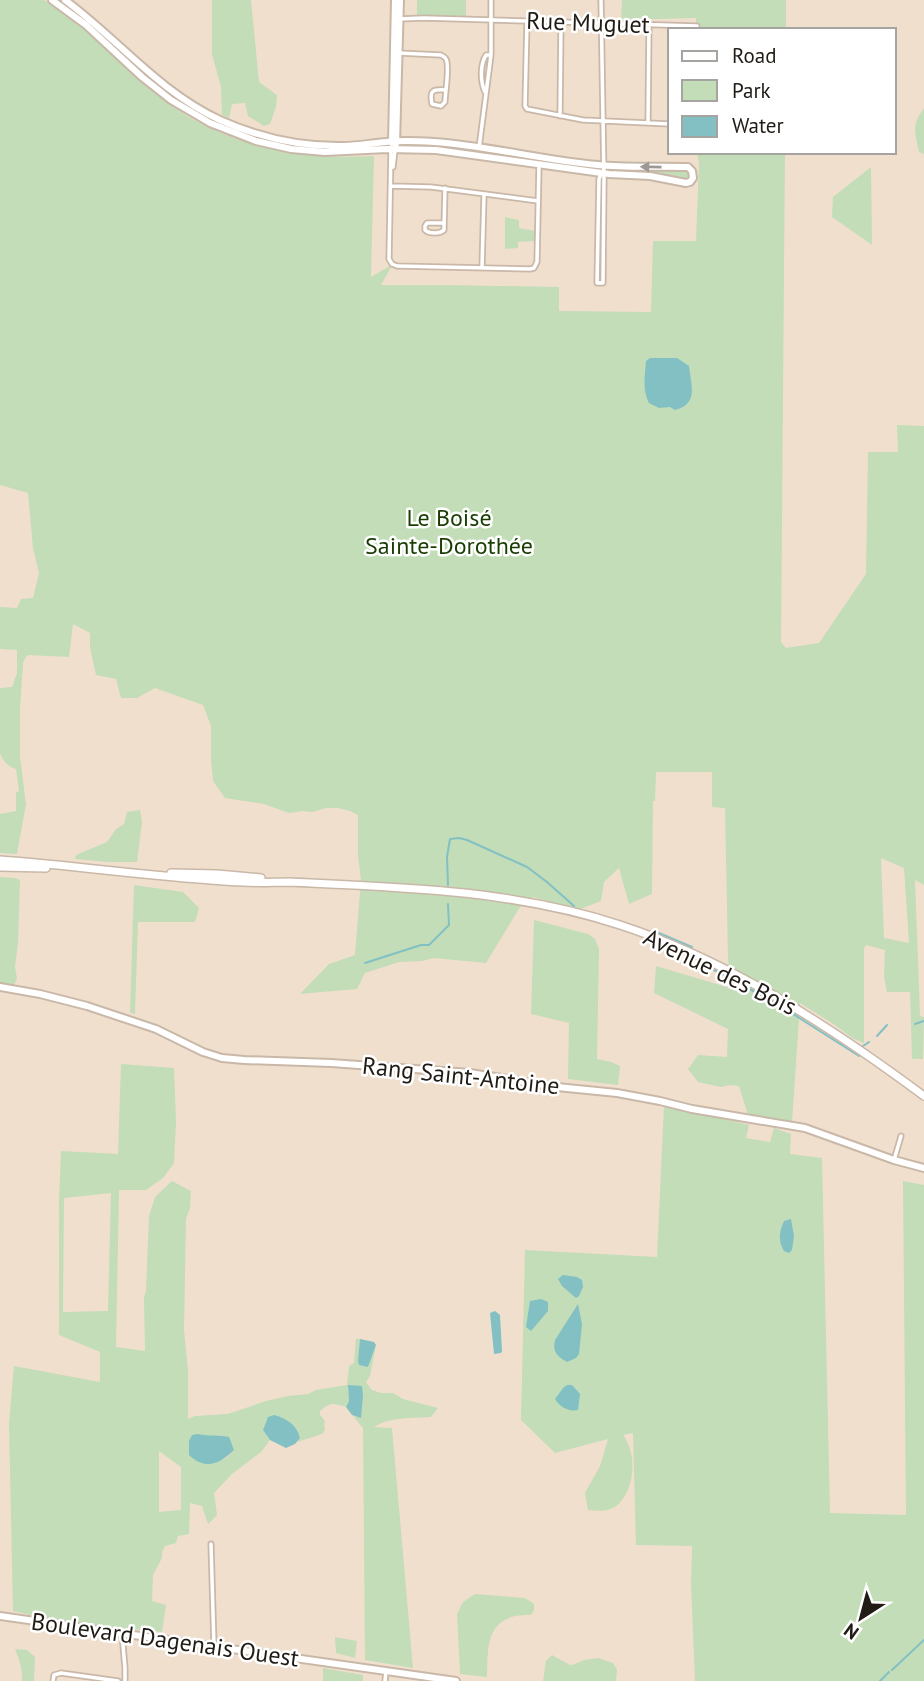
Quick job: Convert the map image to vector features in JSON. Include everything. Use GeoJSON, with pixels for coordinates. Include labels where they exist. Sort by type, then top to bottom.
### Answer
{"type":"FeatureCollection","features":[{"type":"Feature","properties":{"kind":"main road","name":"Avenue des Bois"},"geometry":{"type":"LineString","coordinates":[[0,860],[134,872],[247,876],[286,882],[490,896],[553,907],[621,925],[702,958],[839,1035],[924,1096]]}},
{"type":"Feature","properties":{"kind":"main road","name":"Avenue des Bois"},"geometry":{"type":"LineString","coordinates":[[0,867],[68,867]]}},
{"type":"Feature","properties":{"kind":"street"},"geometry":{"type":"LineString","coordinates":[[52,0],[94,32],[163,95],[220,128],[256,141],[301,150],[336,153],[394,145]]}},
{"type":"Feature","properties":{"kind":"street"},"geometry":{"type":"LineString","coordinates":[[65,0],[170,90],[221,120],[257,134],[306,144],[341,146],[438,142],[479,152],[686,183],[693,177],[692,170],[688,167],[603,170]]}},
{"type":"Feature","properties":{"kind":"street"},"geometry":{"type":"LineString","coordinates":[[398,0],[391,176],[391,264],[482,268],[535,267],[540,160]]}},
{"type":"Feature","properties":{"kind":"street"},"geometry":{"type":"LineString","coordinates":[[479,152],[491,55],[492,0]]}},
{"type":"Feature","properties":{"kind":"street"},"geometry":{"type":"LineString","coordinates":[[601,0],[603,121],[603,170],[603,283],[597,283],[599,179],[603,170]]}},
{"type":"Feature","properties":{"kind":"street","name":"Rue Muguet"},"geometry":{"type":"LineString","coordinates":[[397,19],[649,24],[684,28],[697,26]]}},
{"type":"Feature","properties":{"kind":"street"},"geometry":{"type":"LineString","coordinates":[[527,21],[527,109],[583,120],[668,124]]}},
{"type":"Feature","properties":{"kind":"street"},"geometry":{"type":"LineString","coordinates":[[559,116],[561,22]]}},
{"type":"Feature","properties":{"kind":"street"},"geometry":{"type":"LineString","coordinates":[[648,123],[649,24]]}},
{"type":"Feature","properties":{"kind":"street"},"geometry":{"type":"LineString","coordinates":[[396,53],[444,57],[447,64],[446,90],[443,105],[432,104],[433,90],[446,90]]}},
{"type":"Feature","properties":{"kind":"street"},"geometry":{"type":"LineString","coordinates":[[391,186],[445,188],[538,201]]}},
{"type":"Feature","properties":{"kind":"street"},"geometry":{"type":"LineString","coordinates":[[444,223],[427,223],[425,229],[427,232],[444,230],[445,188]]}},
{"type":"Feature","properties":{"kind":"street"},"geometry":{"type":"LineString","coordinates":[[482,268],[484,194]]}},
{"type":"Feature","properties":{"kind":"street","name":"Rang Saint-Antoine"},"geometry":{"type":"LineString","coordinates":[[0,988],[40,994],[87,1006],[156,1029],[203,1052],[222,1058],[470,1073],[557,1087],[617,1093],[805,1128],[924,1168]]}},
{"type":"Feature","properties":{"kind":"street"},"geometry":{"type":"LineString","coordinates":[[894,1160],[901,1136]]}},
{"type":"Feature","properties":{"kind":"street"},"geometry":{"type":"LineString","coordinates":[[211,1544],[214,1647]]}},
{"type":"Feature","properties":{"kind":"street","name":"Boulevard Dagenais Ouest"},"geometry":{"type":"LineString","coordinates":[[0,1616],[386,1671],[422,1679],[456,1681]]}},
{"type":"Feature","properties":{"kind":"street"},"geometry":{"type":"LineString","coordinates":[[122,1634],[125,1681]]}},
{"type":"Feature","properties":{"kind":"street"},"geometry":{"type":"LineString","coordinates":[[385,1681],[386,1671]]}},
{"type":"Feature","properties":{"kind":"street"},"geometry":{"type":"LineString","coordinates":[[53,1681],[54,1675],[61,1673],[118,1681]]}},
{"type":"Feature","properties":{"kind":"green space","name":"Le Boisé Sainte-Dorothée"},"geometry":{"type":"Polygon","coordinates":[[[0,0],[48,2],[87,31],[159,96],[197,122],[221,133],[245,142],[296,153],[374,156],[371,277],[391,267],[381,285],[559,287],[559,311],[651,312],[653,241],[696,241],[697,154],[785,154],[781,642],[786,648],[819,643],[866,574],[868,452],[898,452],[897,425],[924,426],[924,885],[915,880],[920,1016],[924,1017],[923,1059],[912,1059],[910,992],[887,992],[884,977],[885,950],[866,945],[864,1043],[852,1038],[800,1003],[792,1123],[748,1115],[739,1086],[721,1087],[698,1082],[688,1069],[698,1055],[727,1057],[728,1029],[654,993],[656,966],[730,988],[725,808],[712,807],[712,772],[656,772],[652,894],[629,904],[619,868],[604,882],[601,901],[578,910],[533,897],[520,907],[486,963],[434,958],[399,962],[365,973],[357,989],[300,994],[329,964],[355,955],[361,880],[358,815],[338,808],[289,813],[264,804],[225,798],[213,781],[211,726],[203,705],[155,688],[137,698],[121,698],[116,679],[96,675],[90,648],[90,633],[73,624],[69,657],[28,655],[23,663],[20,757],[26,804],[17,854],[0,853],[0,814],[16,811],[16,793],[19,791],[16,769],[6,763],[0,753],[0,688],[12,687],[17,673],[17,650],[0,649],[0,607],[17,608],[21,599],[33,598],[39,573],[33,548],[28,493],[0,485],[0,0]],[[881,858],[884,938],[909,943],[904,868],[881,858]]]}},
{"type":"Feature","properties":{"kind":"green space"},"geometry":{"type":"Polygon","coordinates":[[[212,0],[251,0],[259,82],[277,95],[270,124],[264,126],[248,116],[245,103],[232,104],[229,118],[222,115],[221,87],[212,54],[212,0]]]}},
{"type":"Feature","properties":{"kind":"green space"},"geometry":{"type":"Polygon","coordinates":[[[417,0],[466,0],[466,19],[424,18],[417,15],[417,0]]]}},
{"type":"Feature","properties":{"kind":"green space"},"geometry":{"type":"Polygon","coordinates":[[[622,0],[786,0],[786,28],[696,28],[696,18],[621,20],[622,0]]]}},
{"type":"Feature","properties":{"kind":"green space"},"geometry":{"type":"Polygon","coordinates":[[[924,108],[924,154],[919,152],[915,129],[917,119],[924,108]]]}},
{"type":"Feature","properties":{"kind":"green space"},"geometry":{"type":"Polygon","coordinates":[[[611,167],[686,169],[690,171],[690,178],[687,181],[611,172],[611,167]]]}},
{"type":"Feature","properties":{"kind":"green space"},"geometry":{"type":"Polygon","coordinates":[[[871,167],[872,245],[832,217],[833,197],[871,167]]]}},
{"type":"Feature","properties":{"kind":"green space"},"geometry":{"type":"Polygon","coordinates":[[[505,217],[519,220],[519,228],[535,231],[536,241],[518,242],[518,248],[505,249],[505,217]]]}},
{"type":"Feature","properties":{"kind":"green space"},"geometry":{"type":"Polygon","coordinates":[[[140,810],[142,822],[137,862],[75,859],[76,855],[107,842],[116,829],[124,824],[127,812],[140,810]]]}},
{"type":"Feature","properties":{"kind":"green space"},"geometry":{"type":"Polygon","coordinates":[[[0,877],[20,880],[15,967],[17,978],[14,986],[0,985],[0,877]]]}},
{"type":"Feature","properties":{"kind":"green space"},"geometry":{"type":"Polygon","coordinates":[[[134,885],[183,892],[199,908],[195,922],[138,922],[135,1014],[130,1013],[134,885]]]}},
{"type":"Feature","properties":{"kind":"green space"},"geometry":{"type":"Polygon","coordinates":[[[534,920],[588,934],[595,939],[599,949],[597,1059],[620,1066],[618,1085],[568,1079],[569,1023],[531,1014],[534,920]]]}},
{"type":"Feature","properties":{"kind":"green space"},"geometry":{"type":"Polygon","coordinates":[[[121,1064],[174,1068],[174,1163],[163,1178],[146,1190],[119,1190],[116,1347],[145,1351],[144,1298],[149,1216],[155,1197],[172,1181],[191,1191],[186,1219],[184,1330],[188,1371],[188,1419],[195,1416],[228,1414],[266,1401],[347,1385],[349,1366],[354,1363],[356,1339],[360,1339],[358,1360],[368,1367],[376,1345],[370,1376],[366,1382],[372,1390],[393,1393],[403,1399],[438,1408],[431,1417],[394,1420],[374,1427],[392,1428],[413,1668],[365,1660],[363,1428],[352,1415],[356,1418],[348,1385],[349,1401],[346,1407],[332,1404],[320,1411],[325,1421],[322,1434],[297,1442],[300,1437],[263,1429],[270,1440],[261,1452],[232,1474],[214,1493],[217,1515],[208,1524],[202,1506],[190,1503],[189,1534],[178,1536],[176,1543],[165,1546],[153,1575],[152,1601],[166,1605],[162,1632],[67,1623],[13,1611],[9,1423],[14,1366],[100,1382],[100,1352],[59,1335],[61,1151],[118,1154],[121,1064]],[[111,1193],[64,1198],[63,1312],[108,1311],[111,1193]],[[199,1434],[213,1464],[226,1458],[234,1450],[221,1435],[208,1437],[199,1434]],[[159,1451],[159,1512],[181,1510],[181,1467],[159,1451]]]}},
{"type":"Feature","properties":{"kind":"green space"},"geometry":{"type":"Polygon","coordinates":[[[664,1105],[749,1125],[746,1138],[770,1142],[774,1128],[791,1134],[790,1154],[822,1158],[830,1513],[906,1515],[903,1181],[924,1185],[924,1681],[695,1681],[692,1546],[636,1545],[633,1433],[623,1435],[628,1443],[632,1463],[627,1492],[612,1509],[588,1510],[585,1493],[600,1466],[608,1439],[555,1453],[521,1420],[525,1250],[657,1257],[664,1105]]]}},
{"type":"Feature","properties":{"kind":"green space"},"geometry":{"type":"Polygon","coordinates":[[[475,1594],[525,1598],[534,1604],[531,1615],[511,1617],[496,1628],[489,1643],[487,1677],[460,1674],[457,1614],[463,1602],[475,1594]]]}},
{"type":"Feature","properties":{"kind":"green space"},"geometry":{"type":"Polygon","coordinates":[[[335,1637],[357,1641],[355,1658],[336,1653],[335,1637]]]}},
{"type":"Feature","properties":{"kind":"green space"},"geometry":{"type":"Polygon","coordinates":[[[15,1649],[27,1650],[35,1657],[34,1681],[22,1681],[15,1649]]]}},
{"type":"Feature","properties":{"kind":"green space"},"geometry":{"type":"Polygon","coordinates":[[[552,1655],[570,1665],[598,1658],[613,1663],[617,1670],[616,1681],[543,1681],[546,1661],[552,1655]]]}},
{"type":"Feature","properties":{"kind":"green space"},"geometry":{"type":"Polygon","coordinates":[[[323,1668],[363,1675],[363,1681],[323,1681],[323,1668]]]}},
{"type":"Feature","properties":{"kind":"water"},"geometry":{"type":"Polygon","coordinates":[[[650,358],[677,358],[689,366],[692,393],[683,407],[675,410],[670,407],[659,408],[649,403],[644,382],[646,361],[650,358]]]}},
{"type":"Feature","properties":{"kind":"water"},"geometry":{"type":"Polygon","coordinates":[[[791,1219],[794,1236],[789,1253],[784,1251],[780,1236],[784,1221],[791,1219]]]}},
{"type":"Feature","properties":{"kind":"water"},"geometry":{"type":"Polygon","coordinates":[[[563,1275],[582,1280],[583,1287],[576,1298],[558,1279],[563,1275]]]}},
{"type":"Feature","properties":{"kind":"water"},"geometry":{"type":"Polygon","coordinates":[[[541,1299],[548,1302],[548,1311],[531,1331],[526,1327],[530,1301],[541,1299]]]}},
{"type":"Feature","properties":{"kind":"water"},"geometry":{"type":"Polygon","coordinates":[[[578,1304],[582,1324],[579,1354],[567,1362],[556,1354],[555,1340],[578,1304]]]}},
{"type":"Feature","properties":{"kind":"water"},"geometry":{"type":"Polygon","coordinates":[[[495,1311],[500,1315],[502,1351],[494,1354],[490,1313],[495,1311]]]}},
{"type":"Feature","properties":{"kind":"water"},"geometry":{"type":"Polygon","coordinates":[[[360,1339],[374,1342],[376,1345],[368,1367],[359,1365],[360,1339]]]}},
{"type":"Feature","properties":{"kind":"water"},"geometry":{"type":"Polygon","coordinates":[[[348,1385],[362,1386],[361,1418],[352,1415],[346,1407],[349,1401],[348,1385]]]}},
{"type":"Feature","properties":{"kind":"water"},"geometry":{"type":"Polygon","coordinates":[[[567,1385],[572,1385],[580,1394],[578,1410],[565,1408],[555,1399],[567,1385]]]}},
{"type":"Feature","properties":{"kind":"water"},"geometry":{"type":"Polygon","coordinates":[[[274,1415],[294,1426],[300,1438],[295,1444],[286,1448],[270,1440],[263,1430],[268,1417],[274,1415]]]}},
{"type":"Feature","properties":{"kind":"water"},"geometry":{"type":"Polygon","coordinates":[[[192,1435],[229,1437],[234,1450],[212,1464],[201,1463],[189,1455],[189,1441],[192,1435]]]}},
{"type":"Feature","properties":{"kind":"waterway"},"geometry":{"type":"LineString","coordinates":[[448,885],[447,857],[450,839],[459,838],[527,867],[574,906]]}},
{"type":"Feature","properties":{"kind":"waterway"},"geometry":{"type":"LineString","coordinates":[[365,963],[421,945],[429,945],[449,925],[448,904]]}},
{"type":"Feature","properties":{"kind":"waterway"},"geometry":{"type":"LineString","coordinates":[[659,933],[692,947]]}},
{"type":"Feature","properties":{"kind":"waterway"},"geometry":{"type":"LineString","coordinates":[[697,961],[779,1005],[859,1056]]}},
{"type":"Feature","properties":{"kind":"waterway"},"geometry":{"type":"LineString","coordinates":[[915,1024],[924,1021]]}},
{"type":"Feature","properties":{"kind":"waterway"},"geometry":{"type":"LineString","coordinates":[[877,1036],[887,1025]]}},
{"type":"Feature","properties":{"kind":"waterway"},"geometry":{"type":"LineString","coordinates":[[863,1046],[869,1042]]}},
{"type":"Feature","properties":{"kind":"waterway"},"geometry":{"type":"LineString","coordinates":[[892,1670],[924,1640]]}},
{"type":"Feature","properties":{"kind":"waterway"},"geometry":{"type":"LineString","coordinates":[[880,1681],[889,1672]]}}]}
